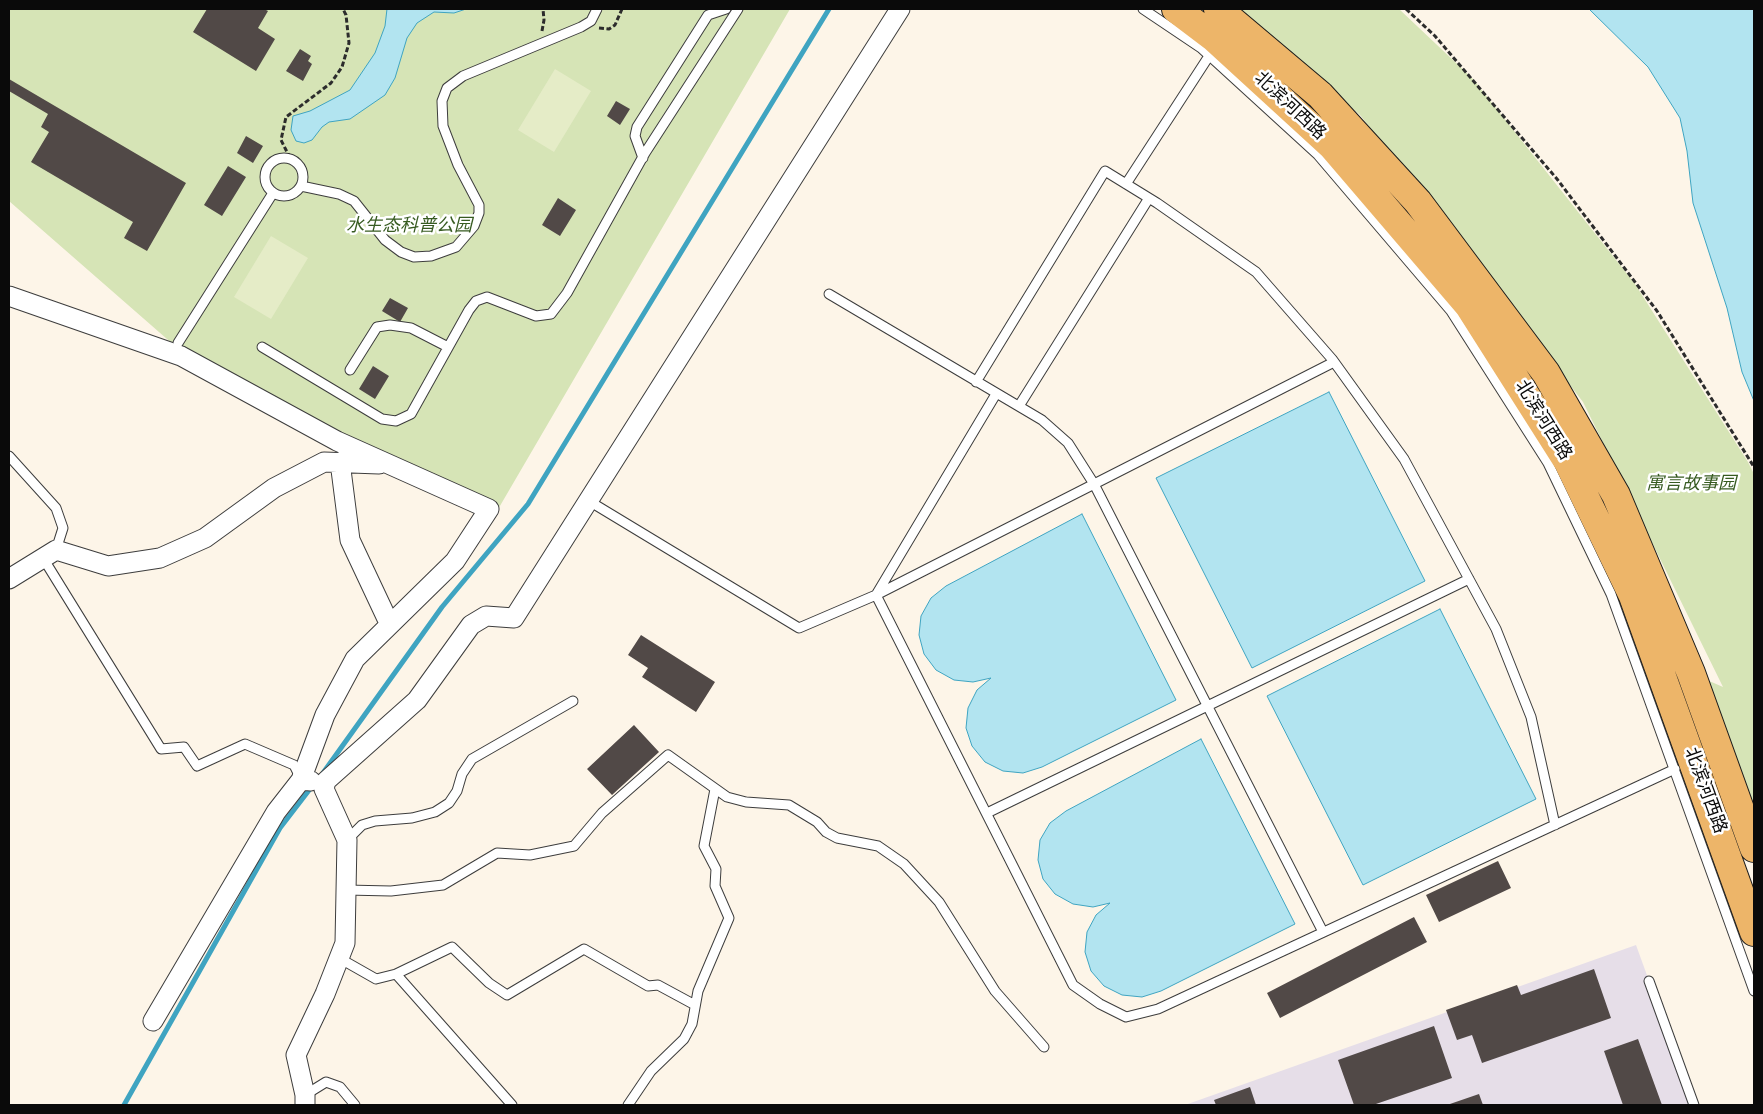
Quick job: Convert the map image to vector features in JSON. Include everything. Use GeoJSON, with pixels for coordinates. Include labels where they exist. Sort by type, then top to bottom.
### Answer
{"type":"FeatureCollection","features":[{"type":"Feature","properties":{"kind":"main road","name":"北滨河西路"},"geometry":{"type":"LineString","coordinates":[[1176,9],[1213,37],[1332,146],[1469,306],[1568,462],[1633,596],[1754,932]]}},
{"type":"Feature","properties":{"kind":"main road","name":"北滨河西路"},"geometry":{"type":"LineString","coordinates":[[1218,9],[1320,95],[1418,202],[1546,373],[1616,495],[1692,673],[1754,848]]}},
{"type":"Feature","properties":{"kind":"street"},"geometry":{"type":"LineString","coordinates":[[153,1021],[276,812],[311,783],[326,781],[417,700],[471,625],[486,616],[514,618],[900,9]]}},
{"type":"Feature","properties":{"kind":"street"},"geometry":{"type":"LineString","coordinates":[[9,296],[181,356],[337,441],[489,509],[455,561],[355,658],[325,715],[311,783],[347,840],[345,943],[325,994],[296,1055],[305,1100]]}},
{"type":"Feature","properties":{"kind":"street"},"geometry":{"type":"LineString","coordinates":[[9,579],[50,554],[108,566],[160,558],[205,538],[274,488],[324,462],[390,464]]}},
{"type":"Feature","properties":{"kind":"street"},"geometry":{"type":"LineString","coordinates":[[340,462],[350,540],[389,623]]}},
{"type":"Feature","properties":{"kind":"lane"},"geometry":{"type":"LineString","coordinates":[[302,186],[340,194],[354,201],[385,240],[401,252],[414,257],[431,256],[456,247],[474,226],[479,213],[478,205],[458,165],[443,126],[442,101],[447,88],[463,76],[591,20],[597,9]]}},
{"type":"Feature","properties":{"kind":"lane"},"geometry":{"type":"LineString","coordinates":[[643,158],[635,136],[638,127],[708,15],[726,9]]}},
{"type":"Feature","properties":{"kind":"lane"},"geometry":{"type":"LineString","coordinates":[[262,347],[382,419],[396,421],[411,414],[469,310],[476,301],[487,297],[536,316],[551,314],[567,293],[643,158],[738,9]]}},
{"type":"Feature","properties":{"kind":"lane"},"geometry":{"type":"LineString","coordinates":[[1143,9],[1209,56],[1318,155],[1451,311],[1552,472],[1612,594],[1754,991]]}},
{"type":"Feature","properties":{"kind":"lane"},"geometry":{"type":"LineString","coordinates":[[1126,184],[1209,56]]}},
{"type":"Feature","properties":{"kind":"lane"},"geometry":{"type":"LineString","coordinates":[[278,158],[290,158],[295,161],[303,172],[302,186],[298,191],[285,196],[272,193],[265,183],[265,171],[278,158]]}},
{"type":"Feature","properties":{"kind":"lane"},"geometry":{"type":"LineString","coordinates":[[976,382],[1105,171],[1149,198],[1256,272],[1334,362],[1404,459],[1469,579],[1496,629],[1531,717],[1555,825]]}},
{"type":"Feature","properties":{"kind":"lane"},"geometry":{"type":"LineString","coordinates":[[178,343],[272,193]]}},
{"type":"Feature","properties":{"kind":"lane"},"geometry":{"type":"LineString","coordinates":[[1019,406],[1149,198]]}},
{"type":"Feature","properties":{"kind":"lane"},"geometry":{"type":"LineString","coordinates":[[829,294],[1042,420],[1068,443],[1094,484],[1322,932]]}},
{"type":"Feature","properties":{"kind":"lane"},"geometry":{"type":"LineString","coordinates":[[350,370],[377,327],[390,325],[411,328],[448,347]]}},
{"type":"Feature","properties":{"kind":"lane"},"geometry":{"type":"LineString","coordinates":[[589,501],[799,628],[876,595],[1334,362]]}},
{"type":"Feature","properties":{"kind":"lane"},"geometry":{"type":"LineString","coordinates":[[876,595],[996,394]]}},
{"type":"Feature","properties":{"kind":"lane"},"geometry":{"type":"LineString","coordinates":[[9,456],[56,508],[63,528],[50,554],[162,749],[184,747],[197,766],[245,744],[294,765],[311,783]]}},
{"type":"Feature","properties":{"kind":"lane"},"geometry":{"type":"LineString","coordinates":[[987,813],[1469,579]]}},
{"type":"Feature","properties":{"kind":"lane"},"geometry":{"type":"LineString","coordinates":[[876,595],[1073,985],[1100,1004],[1126,1017],[1158,1009],[1675,769]]}},
{"type":"Feature","properties":{"kind":"lane"},"geometry":{"type":"LineString","coordinates":[[347,840],[362,825],[435,812],[449,802],[457,791],[462,774],[472,759],[573,701]]}},
{"type":"Feature","properties":{"kind":"lane"},"geometry":{"type":"LineString","coordinates":[[346,890],[391,891],[443,884],[497,853],[530,855],[574,846],[602,813],[668,755],[727,797],[746,802],[789,805],[817,822],[826,832],[838,838],[878,846],[904,864],[939,902],[995,991],[1044,1047]]}},
{"type":"Feature","properties":{"kind":"lane"},"geometry":{"type":"LineString","coordinates":[[628,1105],[651,1071],[684,1039],[692,1024],[698,992],[729,918],[716,886],[716,869],[704,846],[715,789]]}},
{"type":"Feature","properties":{"kind":"lane"},"geometry":{"type":"LineString","coordinates":[[339,958],[376,979],[396,974],[452,947],[489,983],[507,995],[584,949],[648,986],[658,985],[695,1005]]}},
{"type":"Feature","properties":{"kind":"lane"},"geometry":{"type":"LineString","coordinates":[[396,974],[512,1105]]}},
{"type":"Feature","properties":{"kind":"lane"},"geometry":{"type":"LineString","coordinates":[[1649,981],[1694,1105]]}},
{"type":"Feature","properties":{"kind":"lane"},"geometry":{"type":"LineString","coordinates":[[305,1100],[326,1082],[340,1087],[355,1105]]}},
{"type":"Feature","properties":{"kind":"path"},"geometry":{"type":"LineString","coordinates":[[290,158],[280,140],[286,117],[331,83],[342,67],[348,43],[346,15],[343,9]]}},
{"type":"Feature","properties":{"kind":"path"},"geometry":{"type":"LineString","coordinates":[[539,44],[544,20],[543,9]]}},
{"type":"Feature","properties":{"kind":"path"},"geometry":{"type":"LineString","coordinates":[[591,20],[600,29],[609,29],[614,25],[622,9]]}},
{"type":"Feature","properties":{"kind":"path"},"geometry":{"type":"LineString","coordinates":[[1406,9],[1435,36],[1557,179],[1652,303],[1754,467]]}},
{"type":"Feature","properties":{"kind":"shaded area"},"geometry":{"type":"Polygon","coordinates":[[[1636,945],[1694,1105],[1185,1105],[1636,945]]]}},
{"type":"Feature","properties":{"kind":"green space","name":"水生态科普公园"},"geometry":{"type":"Polygon","coordinates":[[[9,9],[790,9],[497,511],[183,353],[9,201],[9,9]]]}},
{"type":"Feature","properties":{"kind":"green space","name":"寓言故事园"},"geometry":{"type":"Polygon","coordinates":[[[1233,9],[1399,9],[1473,79],[1635,284],[1748,462],[1754,474],[1754,848],[1691,673],[1723,687],[1583,402],[1360,115],[1233,9]]]}},
{"type":"Feature","properties":{"kind":"green space"},"geometry":{"type":"Polygon","coordinates":[[[555,69],[591,91],[554,152],[518,130],[555,69]]]}},
{"type":"Feature","properties":{"kind":"green space"},"geometry":{"type":"Polygon","coordinates":[[[271,236],[308,258],[271,319],[234,297],[271,236]]]}},
{"type":"Feature","properties":{"kind":"water"},"geometry":{"type":"Polygon","coordinates":[[[387,9],[466,9],[454,13],[434,12],[417,23],[407,38],[395,78],[385,95],[350,119],[329,122],[322,127],[312,140],[304,143],[296,141],[291,130],[293,116],[310,111],[350,90],[375,53],[385,26],[387,9]]]}},
{"type":"Feature","properties":{"kind":"water"},"geometry":{"type":"Polygon","coordinates":[[[1589,9],[1754,9],[1754,401],[1742,372],[1727,308],[1693,203],[1687,151],[1680,118],[1648,67],[1589,9]]]}},
{"type":"Feature","properties":{"kind":"water"},"geometry":{"type":"Polygon","coordinates":[[[1329,392],[1425,581],[1252,668],[1156,478],[1329,392]]]}},
{"type":"Feature","properties":{"kind":"water"},"geometry":{"type":"Polygon","coordinates":[[[1082,514],[1176,700],[1042,767],[1023,773],[1003,771],[985,762],[972,746],[966,728],[968,708],[977,690],[991,678],[973,682],[954,680],[936,670],[924,654],[919,635],[921,616],[931,598],[946,586],[1082,514]]]}},
{"type":"Feature","properties":{"kind":"water"},"geometry":{"type":"Polygon","coordinates":[[[1440,609],[1536,799],[1363,885],[1267,696],[1440,609]]]}},
{"type":"Feature","properties":{"kind":"water"},"geometry":{"type":"Polygon","coordinates":[[[1201,739],[1295,924],[1161,991],[1142,997],[1122,995],[1104,986],[1091,971],[1085,952],[1087,932],[1096,915],[1110,903],[1093,907],[1073,904],[1055,894],[1043,879],[1038,860],[1040,840],[1050,823],[1066,811],[1201,739]]]}},
{"type":"Feature","properties":{"kind":"building"},"geometry":{"type":"Polygon","coordinates":[[[207,9],[264,9],[268,11],[258,28],[275,39],[256,71],[193,32],[207,9]]]}},
{"type":"Feature","properties":{"kind":"building"},"geometry":{"type":"Polygon","coordinates":[[[300,49],[311,56],[308,61],[312,64],[303,81],[286,71],[300,49]]]}},
{"type":"Feature","properties":{"kind":"building"},"geometry":{"type":"Polygon","coordinates":[[[9,79],[186,183],[147,251],[124,238],[133,222],[31,162],[49,132],[41,127],[48,114],[9,91],[9,79]]]}},
{"type":"Feature","properties":{"kind":"building"},"geometry":{"type":"Polygon","coordinates":[[[616,101],[630,109],[620,125],[607,116],[616,101]]]}},
{"type":"Feature","properties":{"kind":"building"},"geometry":{"type":"Polygon","coordinates":[[[246,136],[263,146],[253,163],[237,153],[246,136]]]}},
{"type":"Feature","properties":{"kind":"building"},"geometry":{"type":"Polygon","coordinates":[[[228,166],[246,177],[222,216],[204,205],[228,166]]]}},
{"type":"Feature","properties":{"kind":"building"},"geometry":{"type":"Polygon","coordinates":[[[558,198],[576,210],[560,236],[542,225],[558,198]]]}},
{"type":"Feature","properties":{"kind":"building"},"geometry":{"type":"Polygon","coordinates":[[[390,298],[408,308],[400,322],[382,311],[390,298]]]}},
{"type":"Feature","properties":{"kind":"building"},"geometry":{"type":"Polygon","coordinates":[[[373,366],[389,376],[375,399],[359,389],[373,366]]]}},
{"type":"Feature","properties":{"kind":"building"},"geometry":{"type":"Polygon","coordinates":[[[641,635],[715,682],[696,712],[642,677],[648,668],[628,655],[641,635]]]}},
{"type":"Feature","properties":{"kind":"building"},"geometry":{"type":"Polygon","coordinates":[[[634,725],[659,752],[612,795],[587,769],[634,725]]]}},
{"type":"Feature","properties":{"kind":"building"},"geometry":{"type":"Polygon","coordinates":[[[1498,861],[1511,888],[1439,922],[1426,895],[1498,861]]]}},
{"type":"Feature","properties":{"kind":"building"},"geometry":{"type":"Polygon","coordinates":[[[1414,917],[1427,942],[1280,1018],[1267,993],[1414,917]]]}},
{"type":"Feature","properties":{"kind":"building"},"geometry":{"type":"Polygon","coordinates":[[[1594,969],[1611,1018],[1482,1063],[1472,1035],[1457,1040],[1446,1010],[1517,985],[1521,995],[1594,969]]]}},
{"type":"Feature","properties":{"kind":"building"},"geometry":{"type":"Polygon","coordinates":[[[1434,1026],[1452,1078],[1373,1105],[1354,1105],[1338,1060],[1434,1026]]]}},
{"type":"Feature","properties":{"kind":"building"},"geometry":{"type":"Polygon","coordinates":[[[1638,1039],[1662,1105],[1623,1105],[1604,1051],[1638,1039]]]}},
{"type":"Feature","properties":{"kind":"building"},"geometry":{"type":"Polygon","coordinates":[[[1250,1087],[1256,1105],[1216,1105],[1214,1100],[1250,1087]]]}},
{"type":"Feature","properties":{"kind":"building"},"geometry":{"type":"Polygon","coordinates":[[[1479,1094],[1483,1105],[1447,1105],[1479,1094]]]}},
{"type":"Feature","properties":{"kind":"waterway"},"geometry":{"type":"LineString","coordinates":[[323,773],[442,607],[528,504],[829,9]]}},
{"type":"Feature","properties":{"kind":"waterway"},"geometry":{"type":"LineString","coordinates":[[124,1105],[280,828],[313,785]]}}]}
